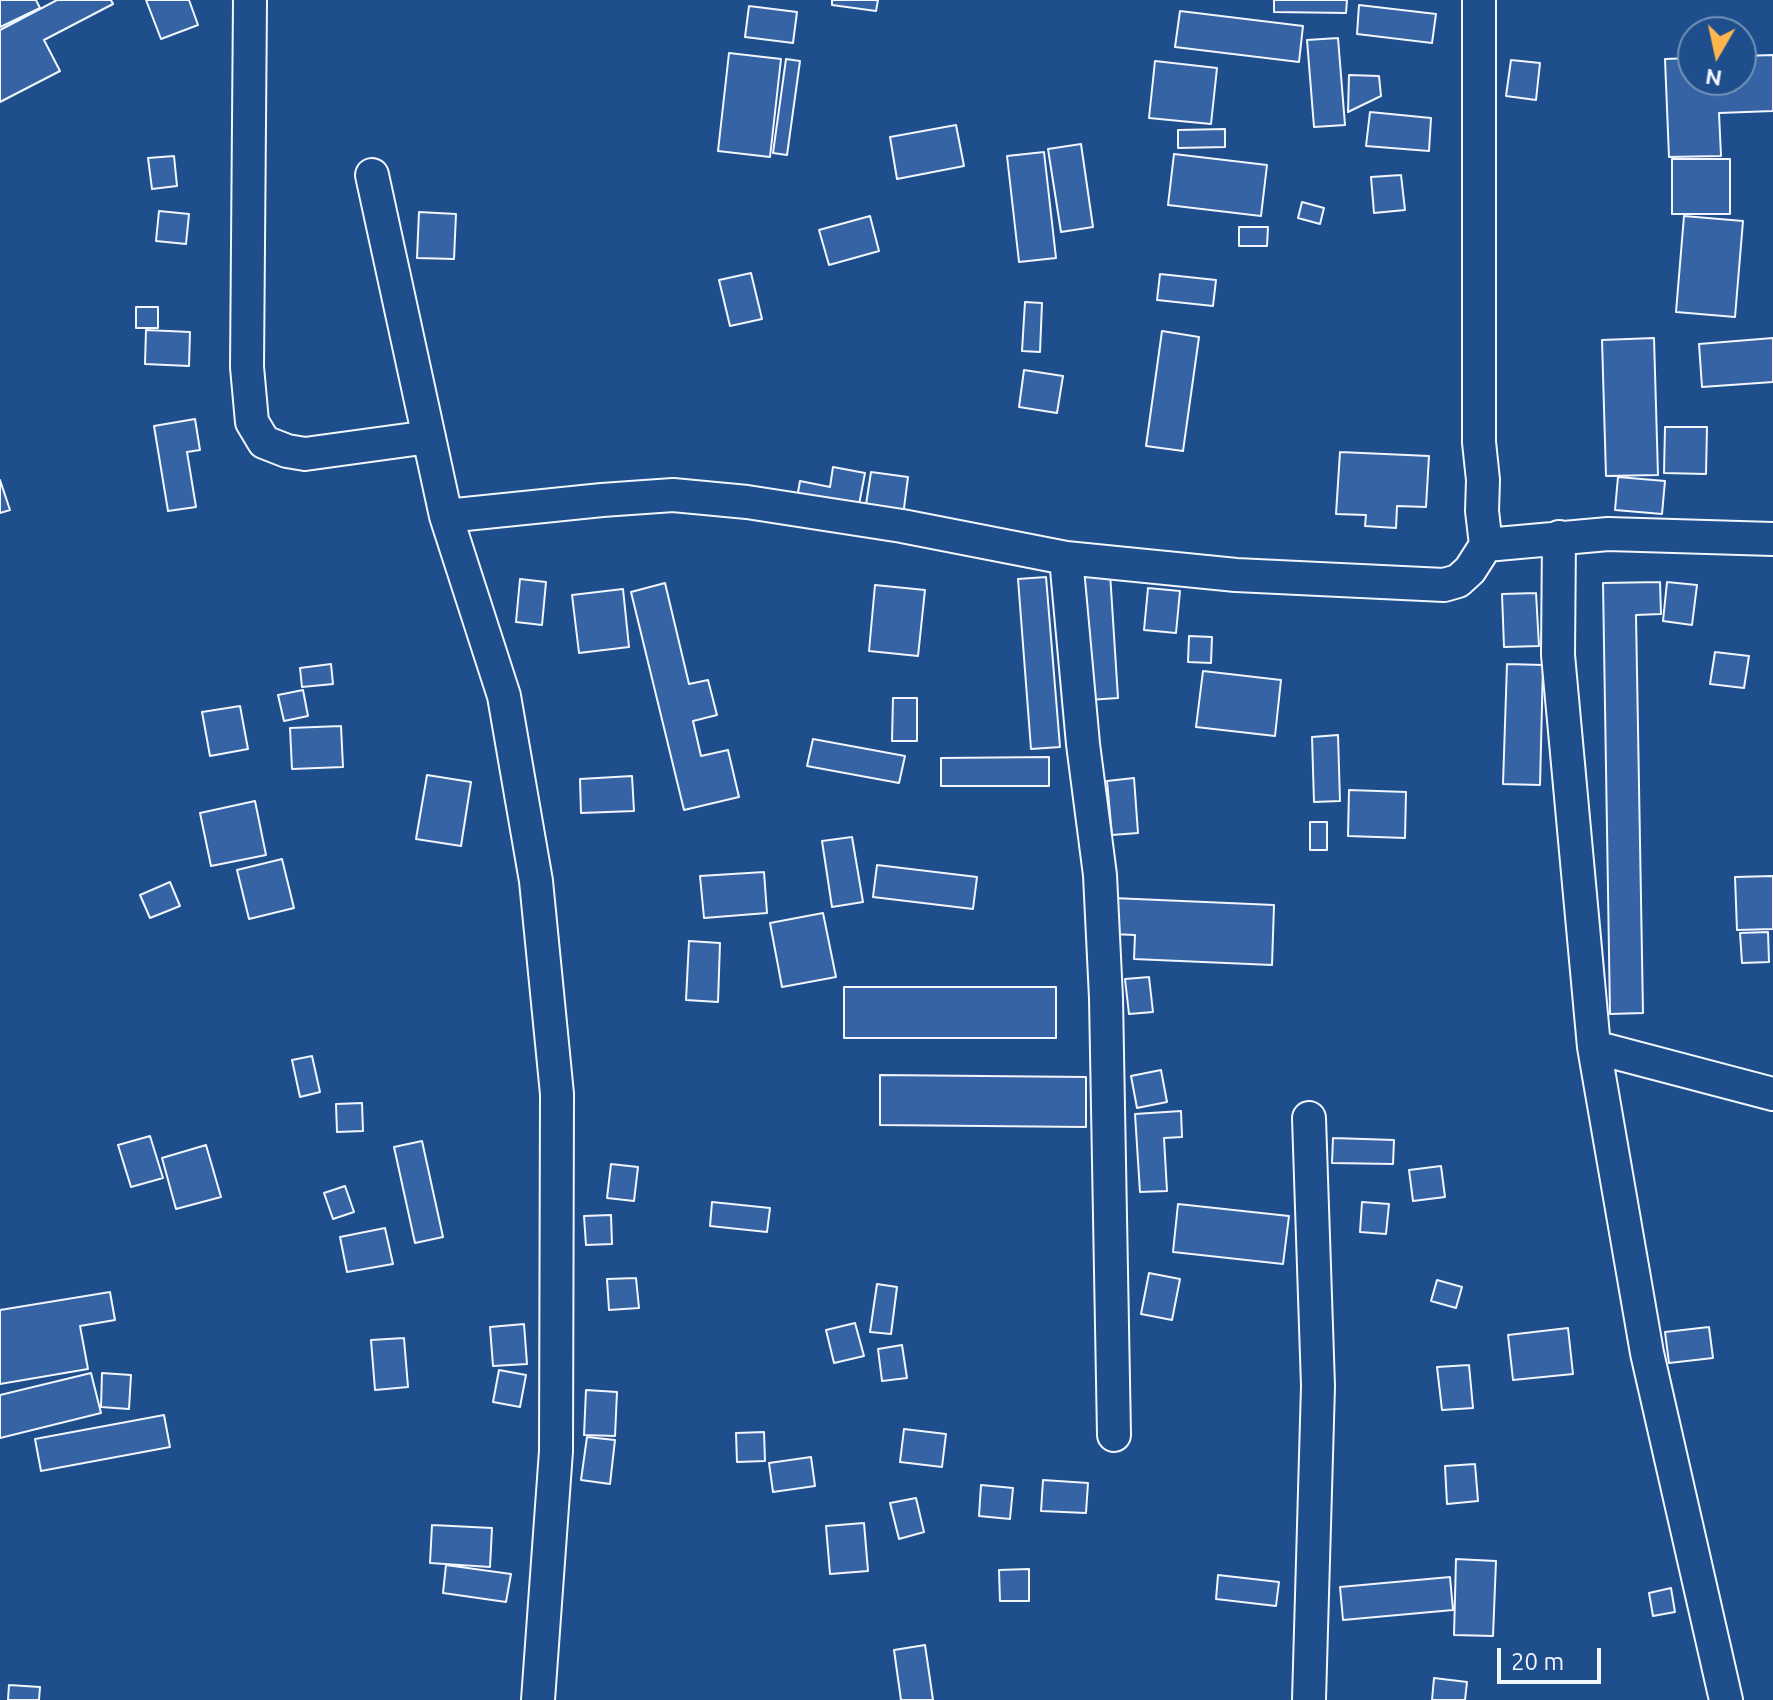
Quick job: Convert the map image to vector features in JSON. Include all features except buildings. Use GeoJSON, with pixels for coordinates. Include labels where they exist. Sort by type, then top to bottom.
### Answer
{"type":"FeatureCollection","features":[{"type":"Feature","properties":{"kind":"street"},"geometry":{"type":"LineString","coordinates":[[250,0],[247,367],[252,422],[264,442],[305,454],[429,437]]}},
{"type":"Feature","properties":{"kind":"street"},"geometry":{"type":"LineString","coordinates":[[446,516],[673,495],[747,502],[902,526],[1066,558],[1236,575],[1444,585],[1458,581],[1470,570],[1486,545],[1479,442],[1479,0]]}},
{"type":"Feature","properties":{"kind":"street"},"geometry":{"type":"LineString","coordinates":[[372,175],[446,516],[504,696],[536,881],[557,1094],[556,1451],[538,1700]]}},
{"type":"Feature","properties":{"kind":"street"},"geometry":{"type":"LineString","coordinates":[[1486,545],[1608,534],[1773,539]]}},
{"type":"Feature","properties":{"kind":"street"},"geometry":{"type":"LineString","coordinates":[[1559,537],[1558,655],[1594,1047],[1647,1353],[1726,1700]]}},
{"type":"Feature","properties":{"kind":"street"},"geometry":{"type":"LineString","coordinates":[[1066,558],[1083,744],[1100,875],[1105,967],[1114,1435]]}},
{"type":"Feature","properties":{"kind":"street"},"geometry":{"type":"LineString","coordinates":[[1594,1047],[1773,1094]]}},
{"type":"Feature","properties":{"kind":"street"},"geometry":{"type":"LineString","coordinates":[[1309,1118],[1318,1386],[1309,1700]]}}]}
